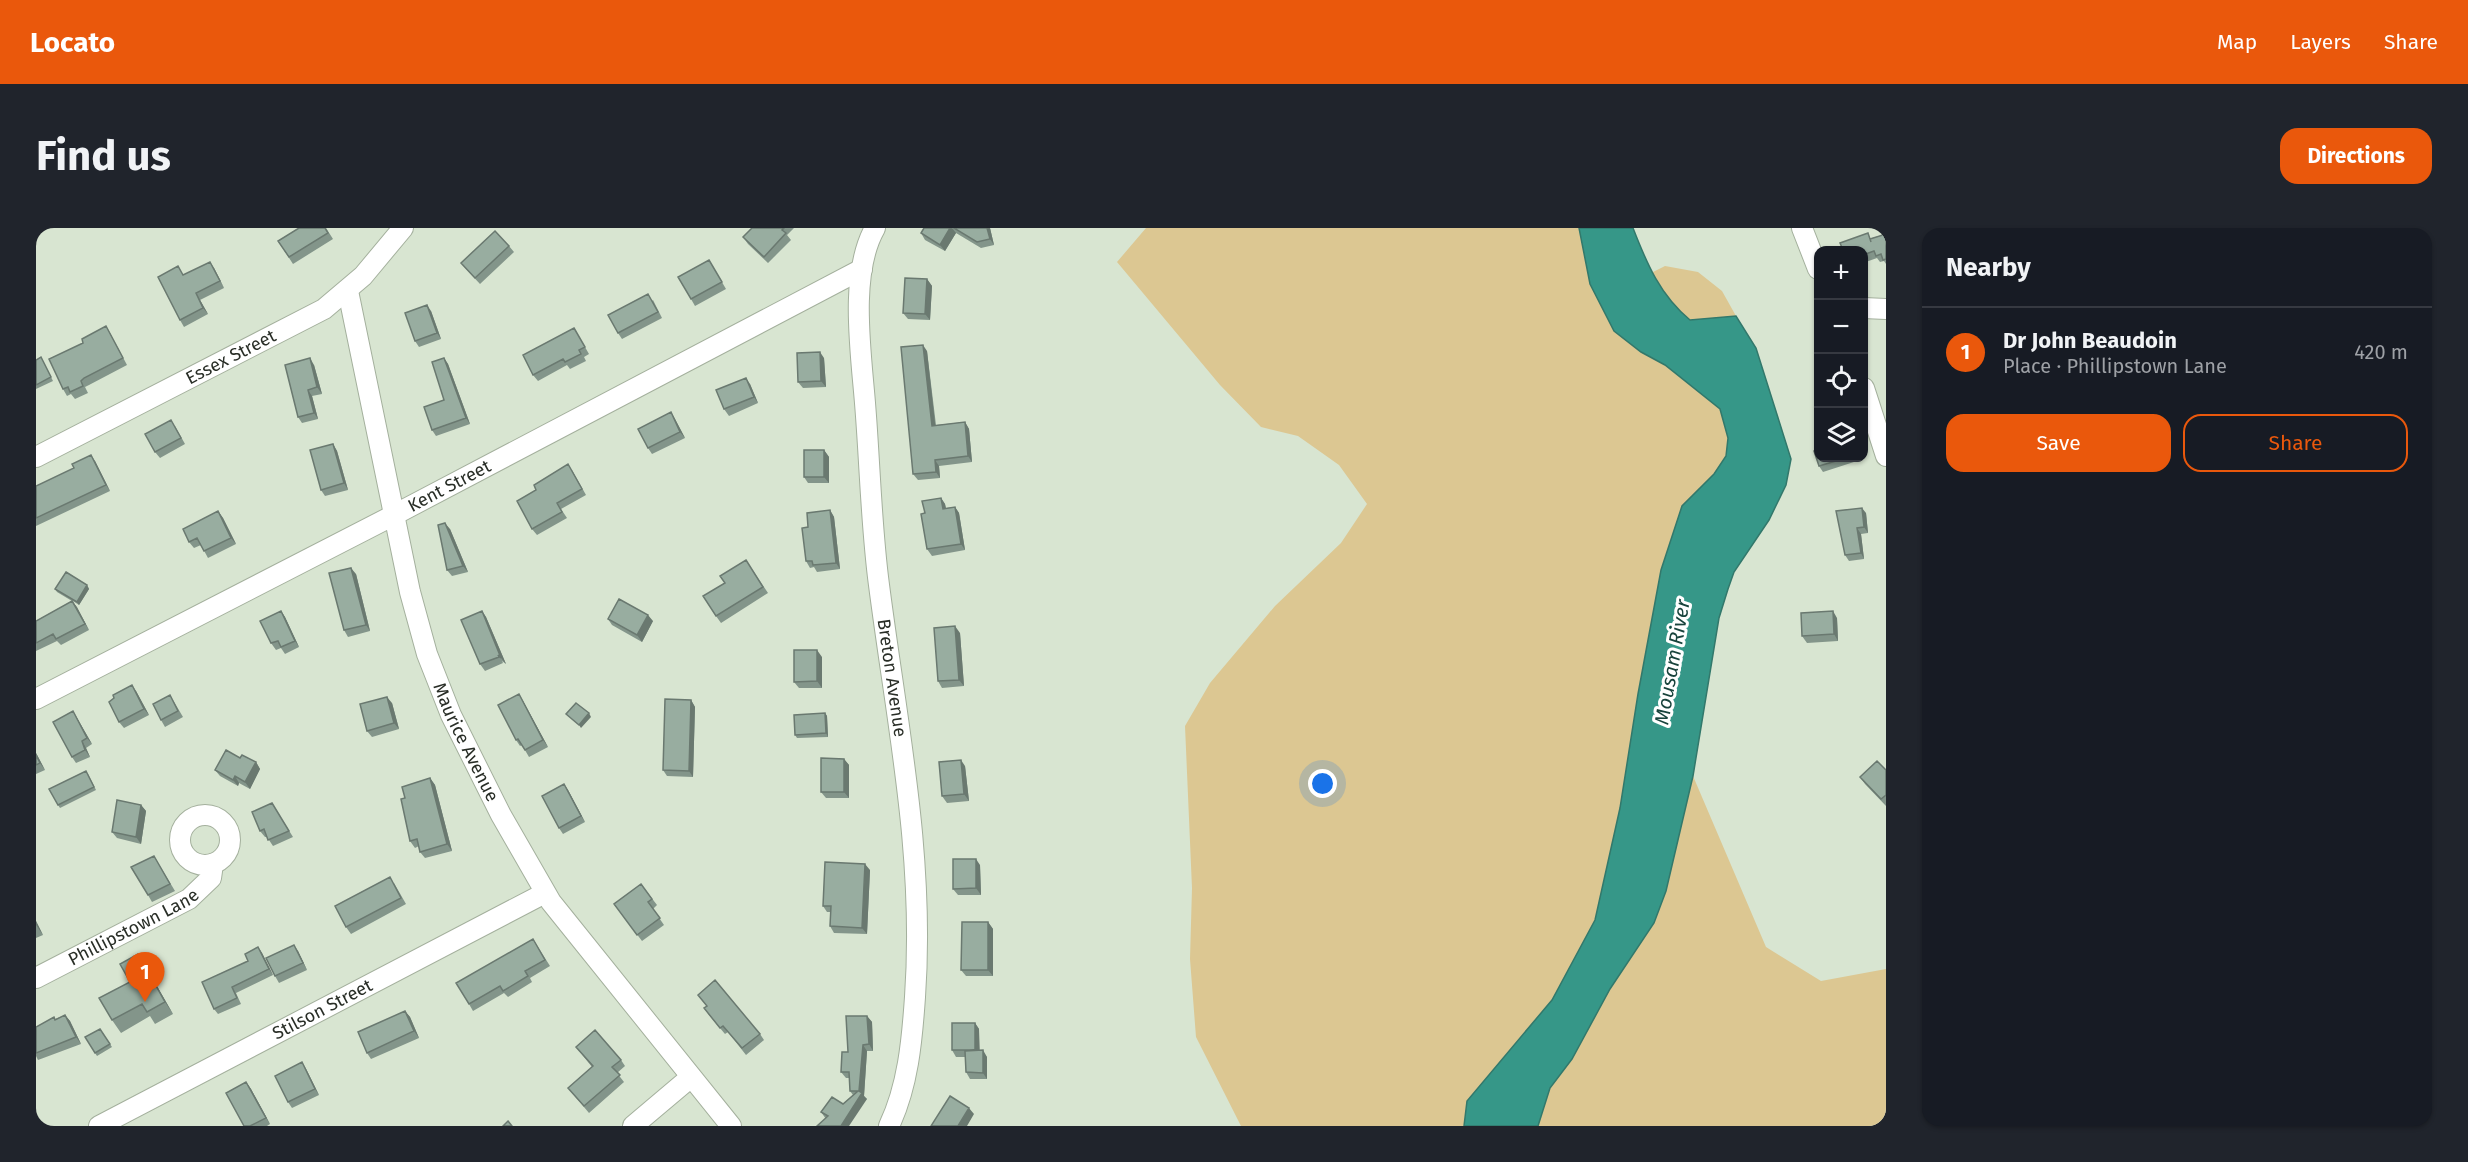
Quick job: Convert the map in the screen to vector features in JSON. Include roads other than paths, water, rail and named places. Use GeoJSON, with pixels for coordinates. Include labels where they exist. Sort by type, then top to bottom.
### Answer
{"type":"FeatureCollection","features":[{"type":"Feature","properties":{"kind":"street","name":"Essex Street"},"geometry":{"type":"LineString","coordinates":[[36,457],[324,309],[348,291],[404,228]]}},
{"type":"Feature","properties":{"kind":"street","name":"Breton Avenue"},"geometry":{"type":"LineString","coordinates":[[875,228],[862,269],[861,350],[879,582],[909,788],[917,906],[916,971],[910,1054],[902,1089],[889,1126]]}},
{"type":"Feature","properties":{"kind":"street"},"geometry":{"type":"LineString","coordinates":[[1802,228],[1814,259]]}},
{"type":"Feature","properties":{"kind":"street","name":"Kent Street"},"geometry":{"type":"LineString","coordinates":[[36,699],[394,515],[862,269]]}},
{"type":"Feature","properties":{"kind":"street","name":"Maurice Avenue"},"geometry":{"type":"LineString","coordinates":[[348,291],[410,592],[427,654],[443,695],[501,815],[545,893],[731,1126]]}},
{"type":"Feature","properties":{"kind":"street"},"geometry":{"type":"LineString","coordinates":[[1868,308],[1886,309]]}},
{"type":"Feature","properties":{"kind":"street"},"geometry":{"type":"LineString","coordinates":[[1868,403],[1886,456]]}},
{"type":"Feature","properties":{"kind":"street","name":"Phillipstown Lane"},"geometry":{"type":"LineString","coordinates":[[36,978],[189,900],[211,878],[213,864]]}},
{"type":"Feature","properties":{"kind":"street","name":"Stilson Street"},"geometry":{"type":"LineString","coordinates":[[99,1126],[545,893]]}},
{"type":"Feature","properties":{"kind":"street"},"geometry":{"type":"LineString","coordinates":[[633,1126],[691,1077]]}},
{"type":"Feature","properties":{"kind":"water","name":"Mousam River"},"geometry":{"type":"Polygon","coordinates":[[[1579,228],[1633,228],[1649,266],[1662,289],[1690,320],[1736,316],[1756,348],[1791,459],[1786,485],[1769,520],[1734,572],[1719,618],[1693,776],[1666,891],[1654,923],[1610,989],[1572,1059],[1550,1088],[1538,1126],[1464,1126],[1467,1101],[1552,1000],[1595,920],[1620,808],[1661,570],[1682,506],[1714,474],[1726,456],[1728,438],[1720,409],[1665,365],[1641,352],[1614,331],[1590,284],[1579,228]]]}},
{"type":"Feature","properties":{"kind":"place","name":"Dr John Beaudoin"},"geometry":{"type":"Point","coordinates":[145,1002]}}]}
